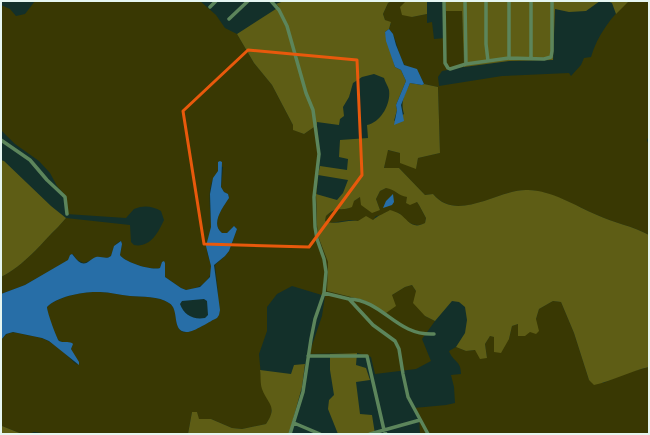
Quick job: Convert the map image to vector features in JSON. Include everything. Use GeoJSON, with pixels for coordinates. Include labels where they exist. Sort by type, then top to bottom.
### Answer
{"type":"FeatureCollection","features":[{"type":"Feature","properties":{"kind":"street"},"geometry":{"type":"LineString","coordinates":[[210,7],[216,1]]}},
{"type":"Feature","properties":{"kind":"street"},"geometry":{"type":"LineString","coordinates":[[229,19],[248,1]]}},
{"type":"Feature","properties":{"kind":"street"},"geometry":{"type":"LineString","coordinates":[[271,1],[275,5],[286,26],[312,110],[319,154],[314,193],[315,226],[316,235],[325,264],[324,293],[314,325],[303,392],[290,434]]}},
{"type":"Feature","properties":{"kind":"street"},"geometry":{"type":"LineString","coordinates":[[444,1],[445,63],[450,69],[466,64],[509,58],[549,58],[552,56],[552,1]]}},
{"type":"Feature","properties":{"kind":"street"},"geometry":{"type":"LineString","coordinates":[[466,1],[466,64]]}},
{"type":"Feature","properties":{"kind":"street"},"geometry":{"type":"LineString","coordinates":[[486,1],[486,44],[488,61]]}},
{"type":"Feature","properties":{"kind":"street"},"geometry":{"type":"LineString","coordinates":[[509,1],[509,58]]}},
{"type":"Feature","properties":{"kind":"street"},"geometry":{"type":"LineString","coordinates":[[531,1],[531,58]]}},
{"type":"Feature","properties":{"kind":"street"},"geometry":{"type":"LineString","coordinates":[[1,140],[30,160],[47,180],[62,193],[67,214]]}},
{"type":"Feature","properties":{"kind":"street"},"geometry":{"type":"LineString","coordinates":[[324,293],[332,296],[362,301],[370,304],[401,326],[413,332],[434,334]]}},
{"type":"Feature","properties":{"kind":"street"},"geometry":{"type":"LineString","coordinates":[[349,298],[373,325],[396,343],[399,349],[407,394],[428,434]]}},
{"type":"Feature","properties":{"kind":"street"},"geometry":{"type":"LineString","coordinates":[[308,356],[366,356],[385,432]]}},
{"type":"Feature","properties":{"kind":"street"},"geometry":{"type":"LineString","coordinates":[[370,434],[385,432],[420,420]]}},
{"type":"Feature","properties":{"kind":"street"},"geometry":{"type":"LineString","coordinates":[[294,423],[320,434]]}},
{"type":"Feature","properties":{"kind":"highlighted area"},"geometry":{"type":"Polygon","coordinates":[[[248,50],[357,60],[362,175],[309,247],[204,244],[183,111],[248,50]]]}},
{"type":"Feature","properties":{"kind":"shaded area"},"geometry":{"type":"Polygon","coordinates":[[[35,1],[200,1],[216,15],[225,28],[237,34],[254,63],[272,85],[293,125],[294,130],[304,134],[317,125],[320,152],[316,202],[318,236],[328,262],[327,291],[363,300],[386,313],[392,295],[405,287],[412,285],[416,291],[425,316],[435,321],[422,339],[431,361],[416,369],[375,374],[371,357],[357,353],[309,354],[322,316],[325,296],[292,286],[277,294],[267,307],[267,331],[259,354],[262,388],[272,406],[271,416],[266,424],[242,429],[232,428],[211,419],[198,419],[197,412],[192,412],[188,434],[50,434],[34,432],[22,434],[2,426],[1,340],[4,337],[10,333],[15,333],[43,339],[56,346],[77,365],[71,349],[72,346],[60,341],[55,335],[47,307],[65,297],[79,293],[93,292],[107,292],[160,299],[169,303],[174,309],[180,330],[183,332],[191,331],[217,318],[218,292],[215,265],[229,251],[237,229],[234,226],[227,233],[222,233],[217,225],[219,215],[229,198],[228,194],[224,192],[221,187],[223,167],[218,166],[218,173],[211,183],[210,190],[211,226],[207,254],[211,265],[211,271],[210,276],[200,286],[186,290],[181,288],[165,277],[165,263],[162,262],[160,268],[156,269],[132,263],[123,258],[120,255],[122,244],[121,241],[114,246],[110,257],[99,257],[84,263],[77,260],[73,254],[70,255],[69,260],[25,285],[1,294],[1,277],[28,258],[66,218],[130,225],[131,242],[134,245],[149,242],[159,230],[164,220],[161,211],[148,207],[134,209],[126,218],[66,214],[65,195],[57,186],[50,173],[39,161],[15,144],[1,130],[1,5],[10,9],[16,16],[25,14],[35,1]]]}},
{"type":"Feature","properties":{"kind":"shaded area"},"geometry":{"type":"Polygon","coordinates":[[[284,1],[392,1],[388,3],[383,14],[385,20],[391,22],[389,29],[385,32],[395,67],[401,70],[406,81],[396,105],[397,110],[394,121],[404,114],[403,101],[410,83],[438,87],[440,153],[418,158],[416,169],[400,163],[400,153],[388,150],[384,168],[399,168],[425,195],[433,194],[443,202],[454,206],[478,203],[515,191],[535,190],[553,195],[603,218],[637,229],[649,235],[649,367],[594,385],[589,380],[574,333],[561,302],[553,301],[539,309],[536,319],[539,331],[536,334],[530,332],[525,336],[518,336],[518,324],[512,326],[509,339],[501,353],[494,352],[494,337],[490,336],[485,344],[487,358],[480,359],[475,350],[466,351],[456,347],[465,333],[467,320],[465,307],[459,302],[452,301],[435,321],[425,316],[413,303],[416,291],[412,285],[405,287],[392,295],[396,306],[386,313],[363,300],[327,291],[328,262],[318,236],[316,194],[337,200],[343,193],[348,180],[318,175],[320,166],[347,170],[348,159],[339,157],[340,140],[368,138],[367,125],[377,120],[384,112],[387,106],[389,90],[384,78],[374,74],[362,77],[353,83],[349,97],[343,107],[344,116],[340,119],[339,125],[317,122],[317,125],[304,134],[293,130],[293,125],[272,85],[254,63],[237,34],[279,7],[276,4],[284,1]],[[386,188],[380,191],[376,199],[380,210],[372,213],[361,205],[360,197],[354,201],[352,207],[336,210],[330,213],[326,216],[325,221],[337,223],[358,221],[366,216],[373,220],[390,210],[400,214],[413,225],[421,225],[425,223],[426,218],[417,202],[410,205],[406,203],[407,197],[386,188]]]}},
{"type":"Feature","properties":{"kind":"shaded area"},"geometry":{"type":"Polygon","coordinates":[[[392,1],[405,2],[412,17],[427,14],[427,23],[432,22],[434,39],[446,38],[446,11],[462,11],[464,67],[442,71],[438,77],[439,86],[502,76],[569,73],[571,76],[581,65],[584,58],[591,57],[597,41],[606,26],[629,1],[649,1],[649,136],[647,140],[649,146],[649,235],[637,229],[603,218],[553,195],[534,190],[515,191],[478,203],[454,206],[443,202],[433,194],[425,195],[399,168],[384,169],[387,150],[400,153],[416,168],[418,158],[440,153],[438,87],[424,84],[420,76],[404,64],[394,37],[389,29],[391,23],[385,20],[383,14],[388,3],[392,1]]]}},
{"type":"Feature","properties":{"kind":"shaded area"},"geometry":{"type":"Polygon","coordinates":[[[403,1],[427,1],[427,14],[412,17],[402,15],[400,7],[405,2],[403,1]]]}},
{"type":"Feature","properties":{"kind":"shaded area"},"geometry":{"type":"Polygon","coordinates":[[[445,1],[600,1],[586,11],[569,12],[555,9],[553,60],[509,61],[464,67],[462,11],[446,11],[445,1]]]}},
{"type":"Feature","properties":{"kind":"shaded area"},"geometry":{"type":"Polygon","coordinates":[[[607,1],[629,1],[616,14],[612,3],[607,1]]]}},
{"type":"Feature","properties":{"kind":"shaded area"},"geometry":{"type":"Polygon","coordinates":[[[1,160],[4,161],[51,206],[66,218],[28,258],[1,277],[1,160]]]}},
{"type":"Feature","properties":{"kind":"shaded area"},"geometry":{"type":"Polygon","coordinates":[[[386,188],[392,188],[397,193],[408,197],[406,203],[417,202],[426,218],[425,223],[421,225],[414,225],[407,221],[399,213],[386,212],[383,215],[376,216],[373,220],[350,220],[330,223],[325,221],[326,216],[331,212],[347,209],[360,197],[380,210],[376,199],[380,191],[386,188]]]}},
{"type":"Feature","properties":{"kind":"shaded area"},"geometry":{"type":"Polygon","coordinates":[[[553,301],[561,302],[574,333],[589,380],[603,383],[626,373],[649,367],[649,434],[420,434],[419,416],[414,408],[455,403],[454,387],[451,375],[461,374],[461,369],[449,351],[456,347],[466,351],[475,350],[487,358],[485,344],[490,336],[509,339],[512,326],[518,324],[518,335],[536,319],[539,309],[553,301]]]}},
{"type":"Feature","properties":{"kind":"shaded area"},"geometry":{"type":"Polygon","coordinates":[[[357,353],[356,365],[366,368],[370,380],[356,382],[360,414],[372,415],[375,434],[338,434],[328,409],[329,400],[334,395],[330,370],[330,354],[357,353]]]}},
{"type":"Feature","properties":{"kind":"shaded area"},"geometry":{"type":"Polygon","coordinates":[[[305,364],[302,387],[289,434],[188,434],[192,412],[197,412],[199,419],[211,419],[232,428],[242,429],[266,424],[270,418],[272,409],[262,389],[260,370],[291,374],[294,365],[305,364]]]}},
{"type":"Feature","properties":{"kind":"shaded area"},"geometry":{"type":"Polygon","coordinates":[[[1,425],[2,426],[22,434],[1,434],[1,425]]]}},
{"type":"Feature","properties":{"kind":"water"},"geometry":{"type":"Polygon","coordinates":[[[389,29],[393,34],[404,65],[417,69],[424,84],[410,83],[401,105],[404,121],[394,125],[397,110],[396,105],[406,81],[401,70],[395,67],[386,41],[385,32],[389,29]]]}},
{"type":"Feature","properties":{"kind":"water"},"geometry":{"type":"Polygon","coordinates":[[[218,162],[222,162],[221,187],[224,192],[228,194],[229,198],[217,220],[217,225],[222,233],[227,233],[234,226],[237,229],[229,251],[214,265],[220,310],[217,318],[189,332],[181,331],[177,324],[172,306],[165,301],[155,298],[108,292],[87,292],[64,297],[47,307],[59,341],[70,342],[73,344],[71,349],[79,362],[79,365],[49,341],[42,338],[13,332],[6,334],[1,340],[1,294],[25,285],[68,260],[72,254],[81,263],[87,263],[96,257],[107,258],[111,256],[114,246],[121,241],[122,244],[120,255],[123,258],[132,263],[156,269],[160,268],[162,262],[164,261],[165,277],[186,290],[200,287],[210,277],[211,266],[206,246],[211,227],[210,194],[213,178],[218,171],[218,162]],[[204,299],[182,301],[180,304],[184,311],[190,316],[205,318],[208,315],[207,301],[204,299]]]}},
{"type":"Feature","properties":{"kind":"water"},"geometry":{"type":"Polygon","coordinates":[[[393,194],[394,202],[392,205],[383,208],[386,201],[393,194]]]}}]}
